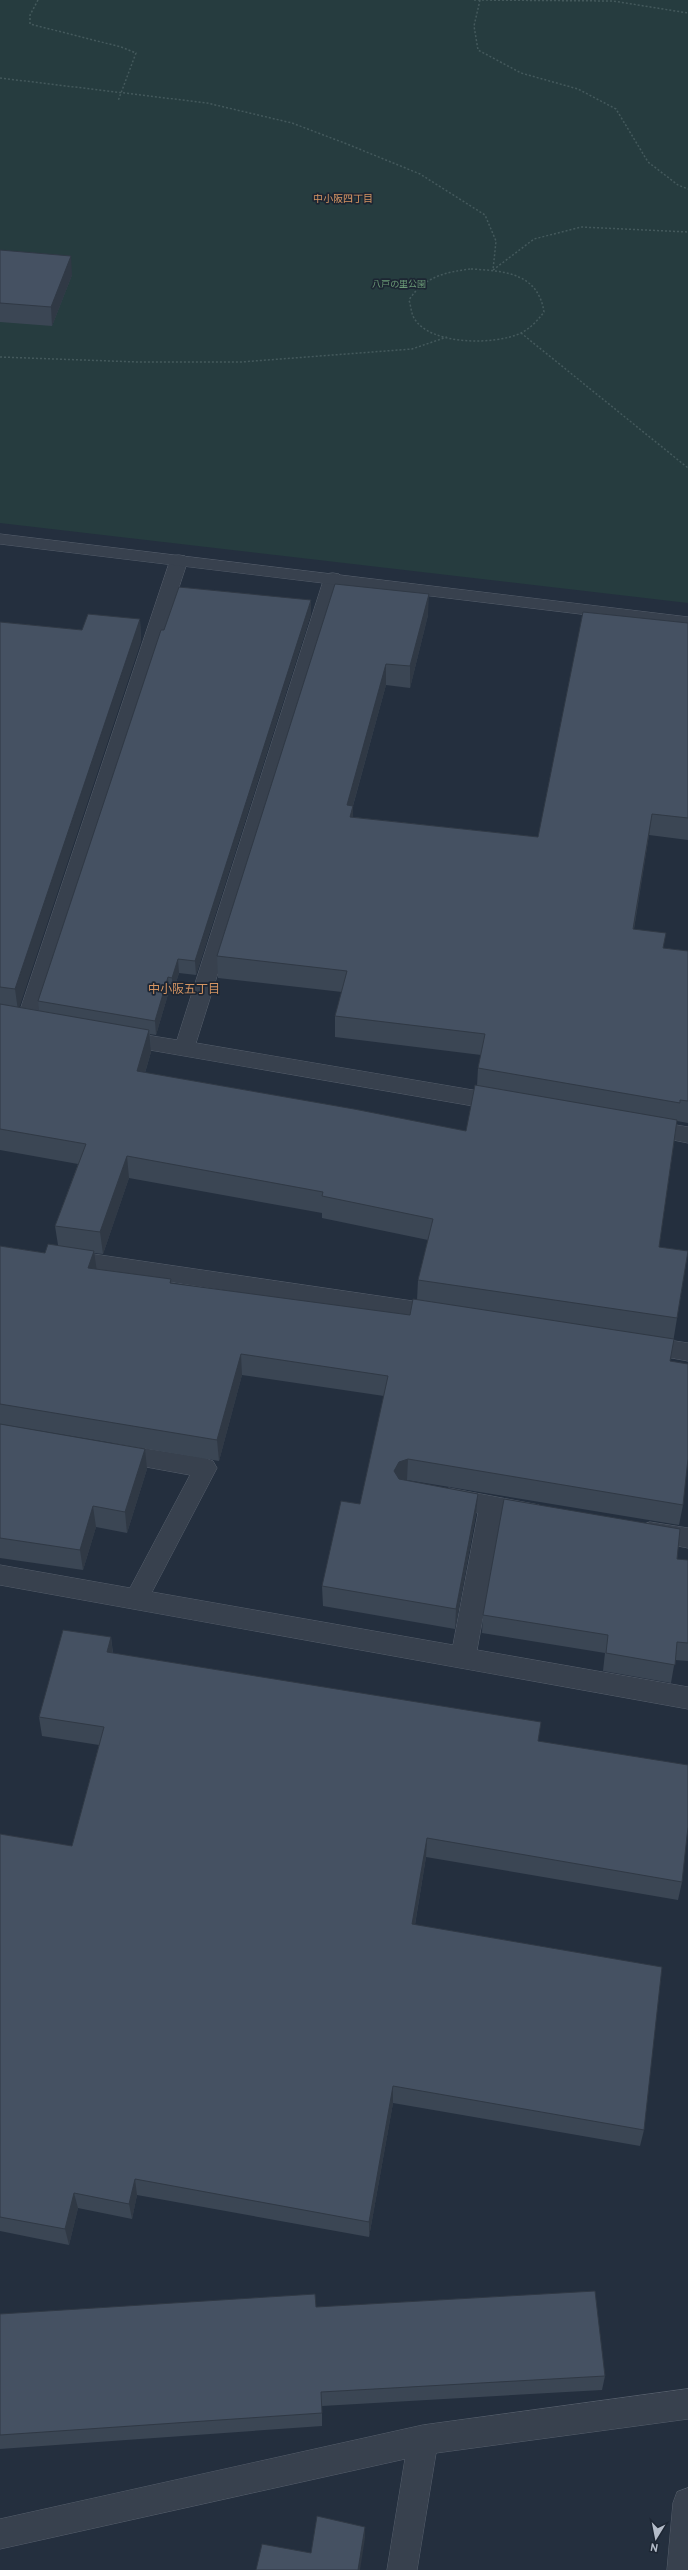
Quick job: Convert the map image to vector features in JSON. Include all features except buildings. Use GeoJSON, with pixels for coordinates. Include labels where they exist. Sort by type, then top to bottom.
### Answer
{"type":"FeatureCollection","features":[{"type":"Feature","properties":{"kind":"street"},"geometry":{"type":"LineString","coordinates":[[0,539],[688,622]]}},
{"type":"Feature","properties":{"kind":"street"},"geometry":{"type":"LineString","coordinates":[[49,1026],[16,1020],[179,560]]}},
{"type":"Feature","properties":{"kind":"street"},"geometry":{"type":"LineString","coordinates":[[184,1049],[333,578]]}},
{"type":"Feature","properties":{"kind":"street"},"geometry":{"type":"LineString","coordinates":[[102,1035],[523,1107]]}},
{"type":"Feature","properties":{"kind":"street"},"geometry":{"type":"LineString","coordinates":[[625,1124],[688,1135]]}},
{"type":"Feature","properties":{"kind":"street"},"geometry":{"type":"LineString","coordinates":[[47,1255],[459,1317]]}},
{"type":"Feature","properties":{"kind":"street"},"geometry":{"type":"LineString","coordinates":[[625,1342],[688,1352]]}},
{"type":"Feature","properties":{"kind":"street"},"geometry":{"type":"LineString","coordinates":[[94,1449],[205,1468],[136,1600]]}},
{"type":"Feature","properties":{"kind":"street"},"geometry":{"type":"LineString","coordinates":[[430,1495],[554,1516]]}},
{"type":"Feature","properties":{"kind":"street"},"geometry":{"type":"LineString","coordinates":[[463,1657],[491,1505]]}},
{"type":"Feature","properties":{"kind":"street"},"geometry":{"type":"LineString","coordinates":[[625,1528],[688,1538]]}},
{"type":"Feature","properties":{"kind":"street"},"geometry":{"type":"LineString","coordinates":[[0,1575],[688,1698]]}},
{"type":"Feature","properties":{"kind":"street"},"geometry":{"type":"LineString","coordinates":[[0,2534],[423,2440],[688,2404]]}},
{"type":"Feature","properties":{"kind":"street"},"geometry":{"type":"LineString","coordinates":[[402,2570],[423,2440]]}},
{"type":"Feature","properties":{"kind":"street"},"geometry":{"type":"LineString","coordinates":[[682,2570],[688,2503]]}},
{"type":"Feature","properties":{"kind":"path"},"geometry":{"type":"LineString","coordinates":[[38,0],[30,15],[30,24],[121,47],[136,53],[118,101]]}},
{"type":"Feature","properties":{"kind":"path"},"geometry":{"type":"LineString","coordinates":[[474,0],[613,0],[688,13]]}},
{"type":"Feature","properties":{"kind":"path"},"geometry":{"type":"LineString","coordinates":[[480,0],[474,26],[478,50],[521,73],[578,89],[616,109],[648,162],[678,185],[688,189]]}},
{"type":"Feature","properties":{"kind":"path"},"geometry":{"type":"LineString","coordinates":[[0,78],[122,91],[207,103],[292,123],[420,174],[485,215],[496,241],[493,270]]}},
{"type":"Feature","properties":{"kind":"path"},"geometry":{"type":"LineString","coordinates":[[493,270],[534,239],[581,227],[688,232]]}},
{"type":"Feature","properties":{"kind":"path"},"geometry":{"type":"LineString","coordinates":[[471,269],[493,270],[514,275],[531,284],[541,296],[544,312],[535,324],[521,333],[500,340],[470,341],[447,337],[428,329],[414,318],[409,300],[415,288],[429,278],[448,271],[471,269]]}},
{"type":"Feature","properties":{"kind":"path"},"geometry":{"type":"LineString","coordinates":[[521,333],[688,468]]}},
{"type":"Feature","properties":{"kind":"path"},"geometry":{"type":"LineString","coordinates":[[0,357],[138,362],[241,362],[412,349],[447,337]]}},
{"type":"Feature","properties":{"kind":"green space","name":"八戸の里公園"},"geometry":{"type":"Polygon","coordinates":[[[0,0],[688,0],[688,603],[0,523],[0,0]]]}},
{"type":"Feature","properties":{"kind":"district","name":"中小阪四丁目"},"geometry":{"type":"Point","coordinates":[343,199]}},
{"type":"Feature","properties":{"kind":"district","name":"中小阪五丁目"},"geometry":{"type":"Point","coordinates":[184,990]}}]}
